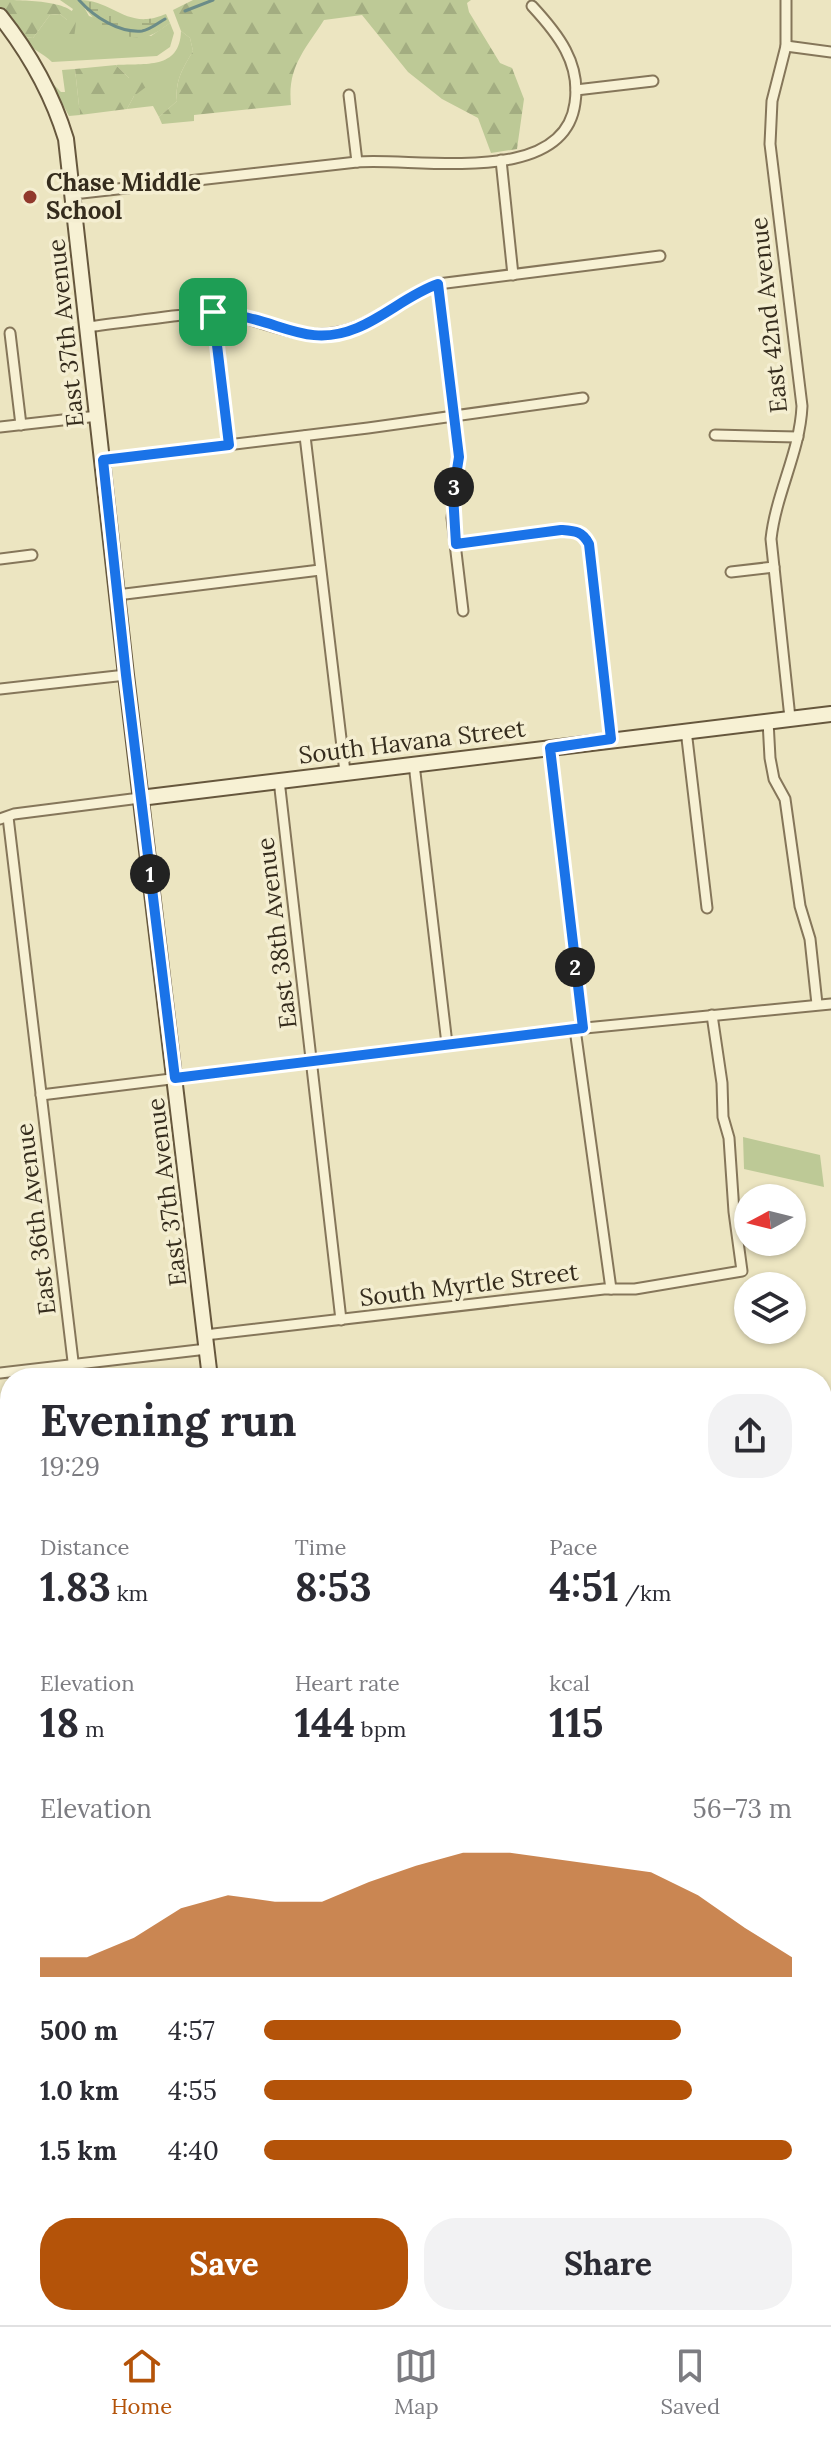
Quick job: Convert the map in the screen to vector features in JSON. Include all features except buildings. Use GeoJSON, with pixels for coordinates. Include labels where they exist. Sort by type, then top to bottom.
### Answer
{"type":"FeatureCollection","features":[{"type":"Feature","properties":{"kind":"street","name":"East 42nd Avenue"},"geometry":{"type":"LineString","coordinates":[[786,0],[786,46],[769,119],[802,406],[798,437],[774,517],[771,539],[790,718]]}},
{"type":"Feature","properties":{"kind":"street"},"geometry":{"type":"LineString","coordinates":[[73,194],[357,162],[457,163],[530,156],[555,141],[571,120],[576,90],[574,71],[562,41],[532,6]]}},
{"type":"Feature","properties":{"kind":"street","name":"East 37th Avenue"},"geometry":{"type":"LineString","coordinates":[[0,16],[36,67],[51,95],[66,139],[140,798],[209,1368]]}},
{"type":"Feature","properties":{"kind":"street"},"geometry":{"type":"LineString","coordinates":[[786,46],[831,52]]}},
{"type":"Feature","properties":{"kind":"street"},"geometry":{"type":"LineString","coordinates":[[576,90],[653,81]]}},
{"type":"Feature","properties":{"kind":"street"},"geometry":{"type":"LineString","coordinates":[[349,95],[357,162]]}},
{"type":"Feature","properties":{"kind":"street"},"geometry":{"type":"LineString","coordinates":[[501,160],[513,275]]}},
{"type":"Feature","properties":{"kind":"street"},"geometry":{"type":"LineString","coordinates":[[88,327],[213,312],[251,318],[283,330],[309,335],[332,334],[357,328],[419,291],[438,284],[660,256]]}},
{"type":"Feature","properties":{"kind":"street"},"geometry":{"type":"LineString","coordinates":[[438,284],[459,457],[453,494],[463,611]]}},
{"type":"Feature","properties":{"kind":"street"},"geometry":{"type":"LineString","coordinates":[[213,312],[229,445]]}},
{"type":"Feature","properties":{"kind":"street"},"geometry":{"type":"LineString","coordinates":[[10,333],[21,425]]}},
{"type":"Feature","properties":{"kind":"street"},"geometry":{"type":"LineString","coordinates":[[103,460],[583,398]]}},
{"type":"Feature","properties":{"kind":"street"},"geometry":{"type":"LineString","coordinates":[[0,427],[98,416]]}},
{"type":"Feature","properties":{"kind":"street"},"geometry":{"type":"LineString","coordinates":[[715,435],[798,437]]}},
{"type":"Feature","properties":{"kind":"street"},"geometry":{"type":"LineString","coordinates":[[305,436],[345,772]]}},
{"type":"Feature","properties":{"kind":"street"},"geometry":{"type":"LineString","coordinates":[[456,544],[576,531],[585,536],[589,544],[611,739]]}},
{"type":"Feature","properties":{"kind":"street"},"geometry":{"type":"LineString","coordinates":[[0,559],[32,555]]}},
{"type":"Feature","properties":{"kind":"street"},"geometry":{"type":"LineString","coordinates":[[731,572],[774,567]]}},
{"type":"Feature","properties":{"kind":"street"},"geometry":{"type":"LineString","coordinates":[[117,595],[320,570]]}},
{"type":"Feature","properties":{"kind":"street"},"geometry":{"type":"LineString","coordinates":[[0,689],[126,675]]}},
{"type":"Feature","properties":{"kind":"street","name":"South Havana Street"},"geometry":{"type":"LineString","coordinates":[[4,818],[14,814],[279,780],[831,714]]}},
{"type":"Feature","properties":{"kind":"street"},"geometry":{"type":"LineString","coordinates":[[768,721],[770,758],[774,779],[785,799],[800,906],[810,939],[817,1004]]}},
{"type":"Feature","properties":{"kind":"street"},"geometry":{"type":"LineString","coordinates":[[686,730],[707,908]]}},
{"type":"Feature","properties":{"kind":"street"},"geometry":{"type":"LineString","coordinates":[[550,748],[579,1029],[611,1289]]}},
{"type":"Feature","properties":{"kind":"street"},"geometry":{"type":"LineString","coordinates":[[414,764],[447,1044]]}},
{"type":"Feature","properties":{"kind":"street","name":"East 38th Avenue"},"geometry":{"type":"LineString","coordinates":[[279,780],[341,1320]]}},
{"type":"Feature","properties":{"kind":"street","name":"East 36th Avenue"},"geometry":{"type":"LineString","coordinates":[[4,818],[74,1368]]}},
{"type":"Feature","properties":{"kind":"street"},"geometry":{"type":"LineString","coordinates":[[41,1095],[447,1044],[831,1004]]}},
{"type":"Feature","properties":{"kind":"street","name":"South Myrtle Street"},"geometry":{"type":"LineString","coordinates":[[41,1368],[341,1320],[611,1289],[635,1289],[742,1271],[729,1138],[723,1117],[722,1083],[712,1015]]}},
{"type":"Feature","properties":{"kind":"green space"},"geometry":{"type":"Polygon","coordinates":[[[0,0],[44,2],[73,12],[76,18],[72,51],[66,54],[61,51],[67,20],[60,14],[50,15],[33,38],[23,37],[0,10],[0,0]]]}},
{"type":"Feature","properties":{"kind":"green space"},"geometry":{"type":"Polygon","coordinates":[[[60,0],[80,0],[89,16],[151,36],[170,23],[174,33],[170,47],[157,56],[52,62],[23,37],[33,38],[50,15],[60,14],[67,20],[73,9],[60,0]]]}},
{"type":"Feature","properties":{"kind":"green space"},"geometry":{"type":"Polygon","coordinates":[[[80,0],[98,3],[138,19],[166,14],[170,23],[148,36],[117,34],[92,17],[80,0]]]}},
{"type":"Feature","properties":{"kind":"green space"},"geometry":{"type":"Polygon","coordinates":[[[193,0],[471,0],[467,3],[469,12],[500,63],[512,68],[524,99],[517,149],[491,153],[478,118],[442,99],[408,72],[362,15],[324,20],[295,69],[290,92],[291,105],[194,115],[194,121],[162,124],[159,117],[177,101],[179,80],[193,51],[190,38],[181,31],[173,10],[193,0]]]}},
{"type":"Feature","properties":{"kind":"green space"},"geometry":{"type":"Polygon","coordinates":[[[181,31],[190,38],[193,51],[179,80],[177,101],[159,117],[153,106],[127,109],[134,96],[129,78],[116,65],[149,64],[168,58],[179,44],[181,31]]]}},
{"type":"Feature","properties":{"kind":"green space"},"geometry":{"type":"Polygon","coordinates":[[[116,65],[129,78],[154,81],[134,96],[127,109],[80,115],[75,69],[116,65]]]}},
{"type":"Feature","properties":{"kind":"green space"},"geometry":{"type":"Polygon","coordinates":[[[75,69],[80,115],[69,116],[50,81],[65,92],[62,70],[75,69]]]}},
{"type":"Feature","properties":{"kind":"green space"},"geometry":{"type":"Polygon","coordinates":[[[743,1137],[820,1155],[824,1187],[744,1169],[743,1137]]]}},
{"type":"Feature","properties":{"kind":"waterway"},"geometry":{"type":"LineString","coordinates":[[79,0],[99,18],[133,31],[151,28],[165,19]]}},
{"type":"Feature","properties":{"kind":"waterway"},"geometry":{"type":"LineString","coordinates":[[185,11],[213,0]]}},
{"type":"Feature","properties":{"kind":"place","name":"Chase Middle School"},"geometry":{"type":"Point","coordinates":[30,197]}},
{"type":"Feature","properties":{"kind":"route"},"geometry":{"type":"LineString","coordinates":[[438,284],[459,457],[452,518],[456,544],[561,530],[576,531],[585,536],[589,544],[611,739],[550,748],[583,1028],[175,1078],[103,460],[229,445],[213,312],[251,318],[283,330],[309,335],[332,334],[357,328],[419,291],[438,284]]}}]}
